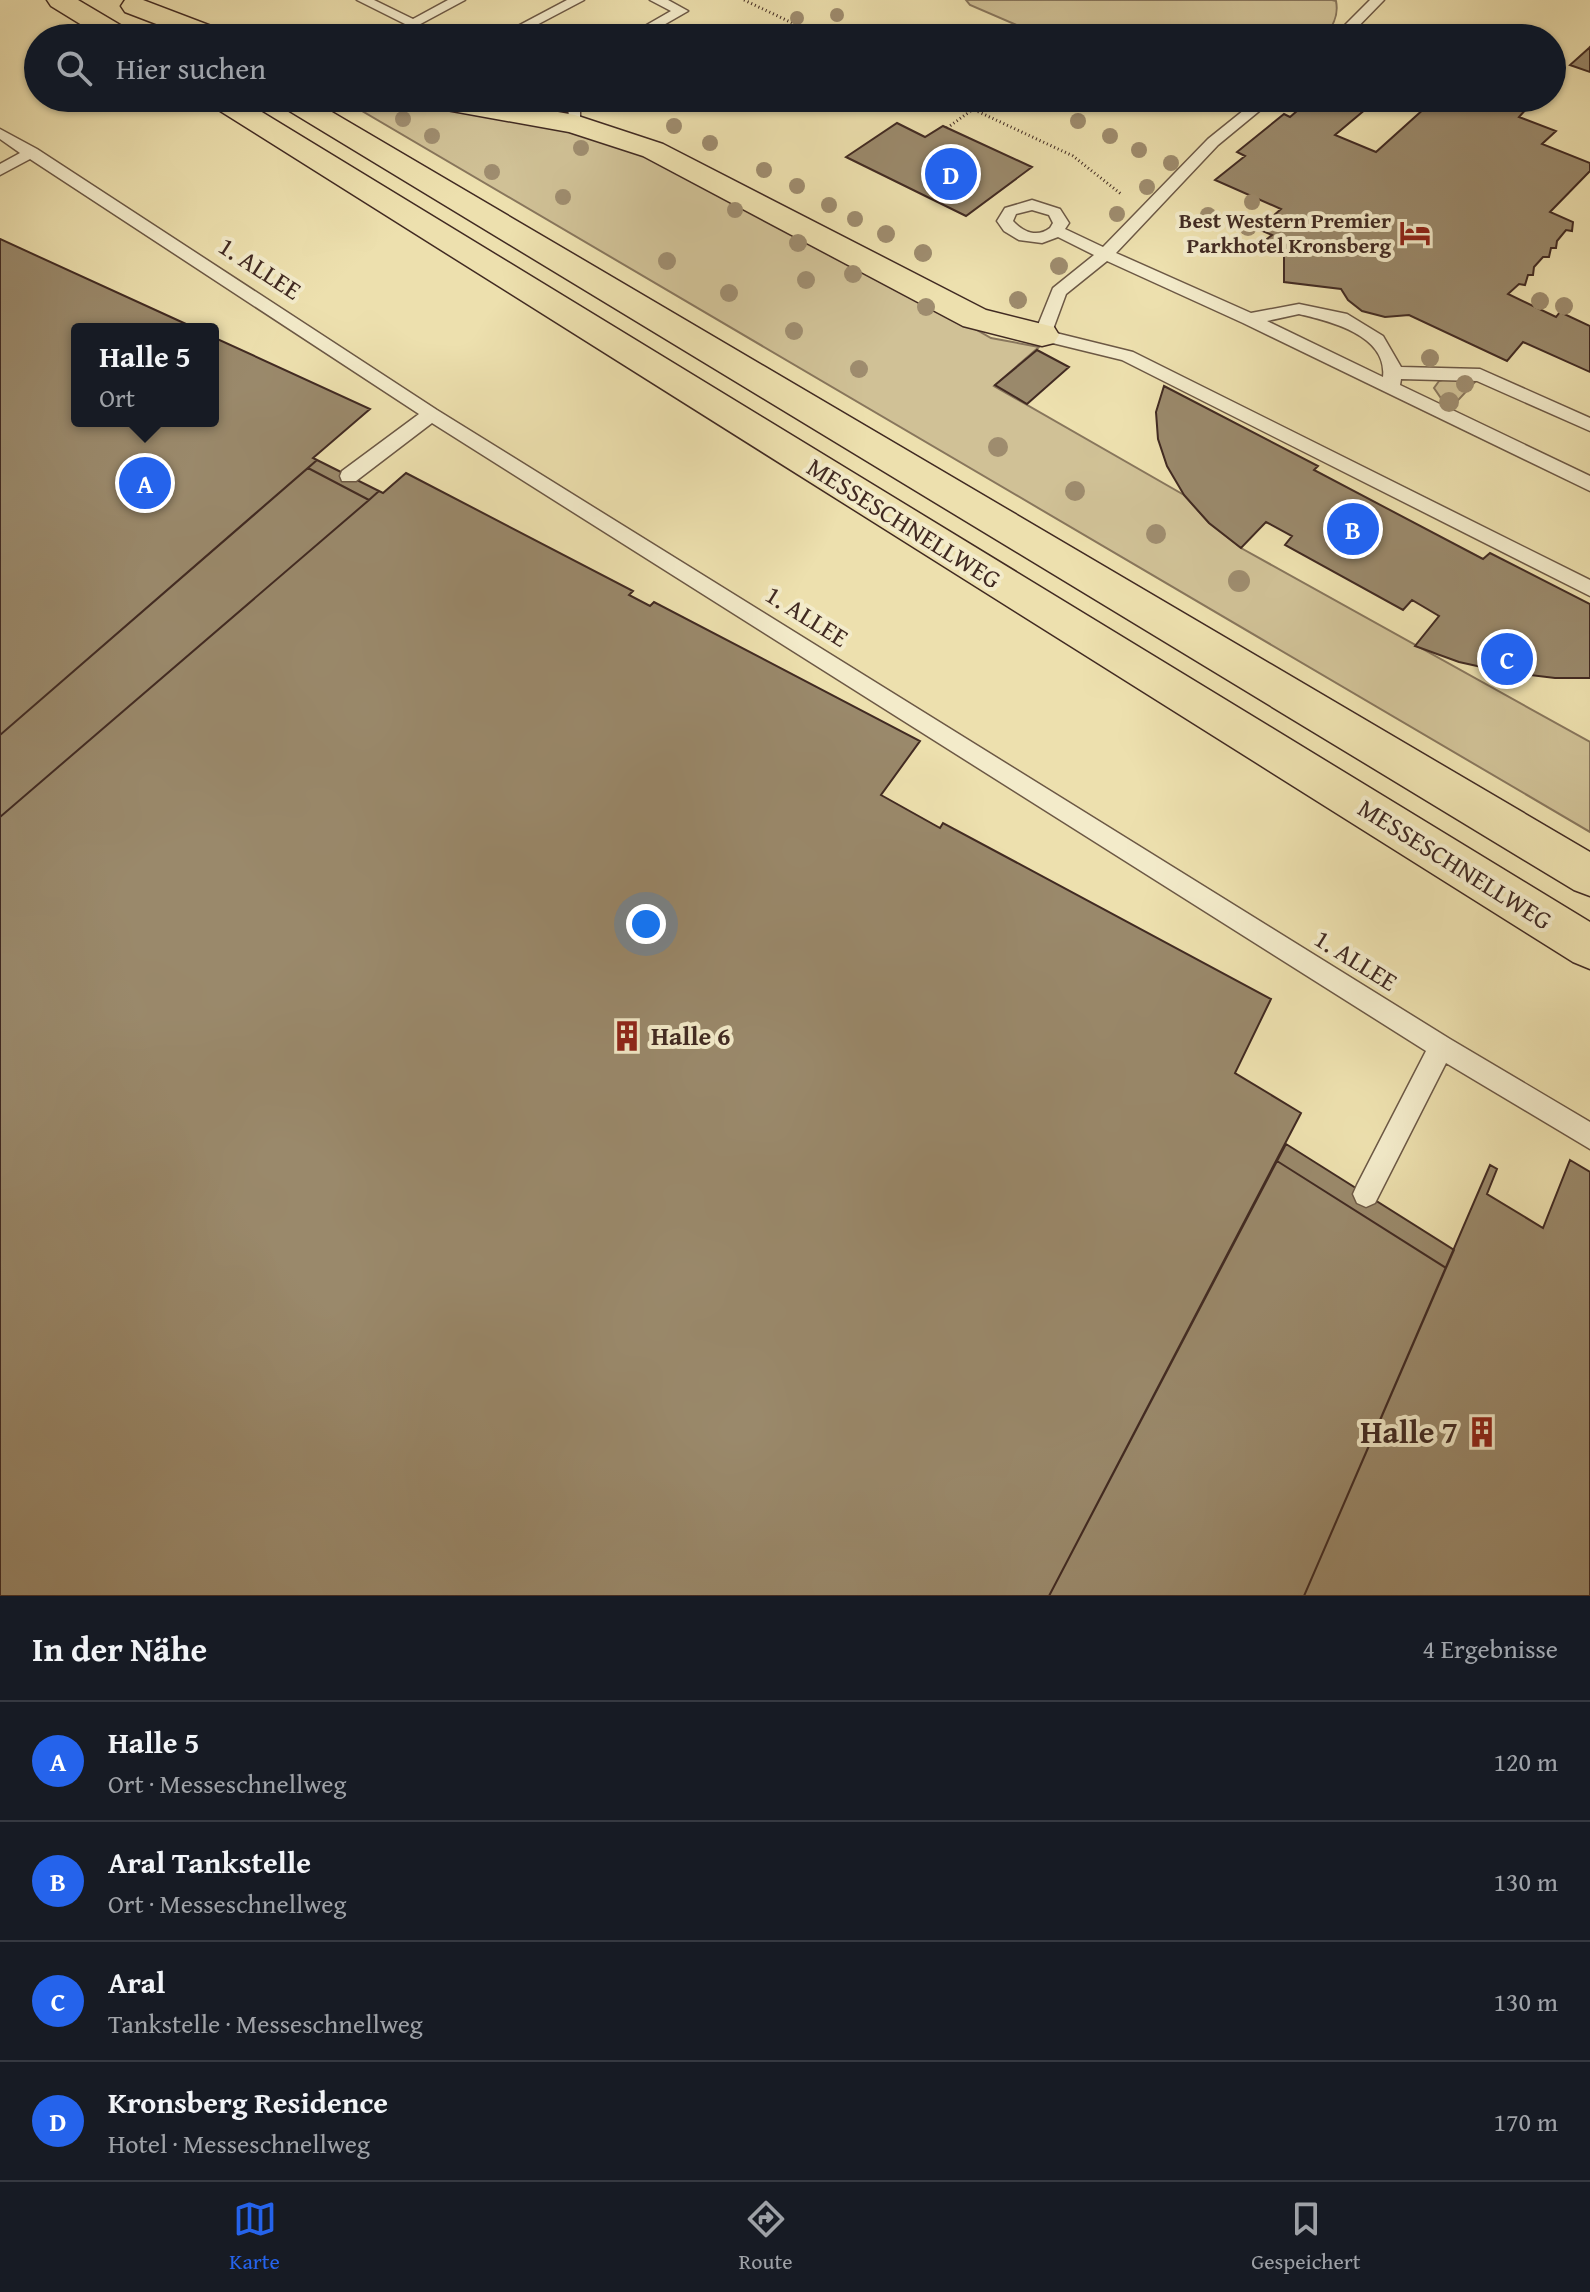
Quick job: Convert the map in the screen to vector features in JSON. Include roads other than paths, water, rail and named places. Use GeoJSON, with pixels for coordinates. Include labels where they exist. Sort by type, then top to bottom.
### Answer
{"type":"FeatureCollection","features":[{"type":"Feature","properties":{"kind":"highway"},"geometry":{"type":"LineString","coordinates":[[60,0],[99,24]]}},
{"type":"Feature","properties":{"kind":"highway"},"geometry":{"type":"LineString","coordinates":[[129,3],[164,24]]}},
{"type":"Feature","properties":{"kind":"highway"},"geometry":{"type":"LineString","coordinates":[[129,3],[182,24]]}},
{"type":"Feature","properties":{"kind":"highway","name":"MESSESCHNELLWEG"},"geometry":{"type":"LineString","coordinates":[[242,112],[1590,947]]}},
{"type":"Feature","properties":{"kind":"highway","name":"MESSESCHNELLWEG"},"geometry":{"type":"LineString","coordinates":[[311,112],[1590,876]]}},
{"type":"Feature","properties":{"kind":"highway"},"geometry":{"type":"LineString","coordinates":[[571,112],[836,243],[975,318],[1042,335]]}},
{"type":"Feature","properties":{"kind":"lane"},"geometry":{"type":"LineString","coordinates":[[364,0],[413,24],[458,0]]}},
{"type":"Feature","properties":{"kind":"lane"},"geometry":{"type":"LineString","coordinates":[[530,24],[577,0]]}},
{"type":"Feature","properties":{"kind":"lane"},"geometry":{"type":"LineString","coordinates":[[657,0],[681,11],[657,24]]}},
{"type":"Feature","properties":{"kind":"lane"},"geometry":{"type":"LineString","coordinates":[[1353,24],[1377,0]]}},
{"type":"Feature","properties":{"kind":"lane"},"geometry":{"type":"LineString","coordinates":[[1250,112],[1213,142],[1147,214],[1059,292],[1042,335],[1127,356],[1590,589]]}},
{"type":"Feature","properties":{"kind":"lane","name":"1. ALLEE"},"geometry":{"type":"LineString","coordinates":[[0,133],[431,414],[1441,1047],[1590,1136]]}},
{"type":"Feature","properties":{"kind":"lane"},"geometry":{"type":"LineString","coordinates":[[0,170],[32,152]]}},
{"type":"Feature","properties":{"kind":"lane"},"geometry":{"type":"LineString","coordinates":[[1057,231],[1392,380],[1590,484]]}},
{"type":"Feature","properties":{"kind":"lane"},"geometry":{"type":"LineString","coordinates":[[1249,319],[1299,309],[1341,318],[1377,340],[1388,355],[1392,380]]}},
{"type":"Feature","properties":{"kind":"lane"},"geometry":{"type":"LineString","coordinates":[[1392,380],[1480,375],[1590,425]]}},
{"type":"Feature","properties":{"kind":"lane"},"geometry":{"type":"LineString","coordinates":[[349,476],[431,414]]}},
{"type":"Feature","properties":{"kind":"lane"},"geometry":{"type":"LineString","coordinates":[[1366,1194],[1441,1047]]}},
{"type":"Feature","properties":{"kind":"place","name":"Kronsberg Residence"},"geometry":{"type":"Point","coordinates":[951,174]}},
{"type":"Feature","properties":{"kind":"place","name":"Best Western Premier Parkhotel Kronsberg"},"geometry":{"type":"Point","coordinates":[1415,233]}},
{"type":"Feature","properties":{"kind":"place","name":"Halle 5"},"geometry":{"type":"Point","coordinates":[145,483]}},
{"type":"Feature","properties":{"kind":"place","name":"Aral Tankstelle"},"geometry":{"type":"Point","coordinates":[1353,529]}},
{"type":"Feature","properties":{"kind":"place","name":"Aral"},"geometry":{"type":"Point","coordinates":[1507,659]}},
{"type":"Feature","properties":{"kind":"place","name":"Halle 6"},"geometry":{"type":"Point","coordinates":[627,1036]}},
{"type":"Feature","properties":{"kind":"place","name":"Halle 7"},"geometry":{"type":"Point","coordinates":[1482,1432]}}]}
